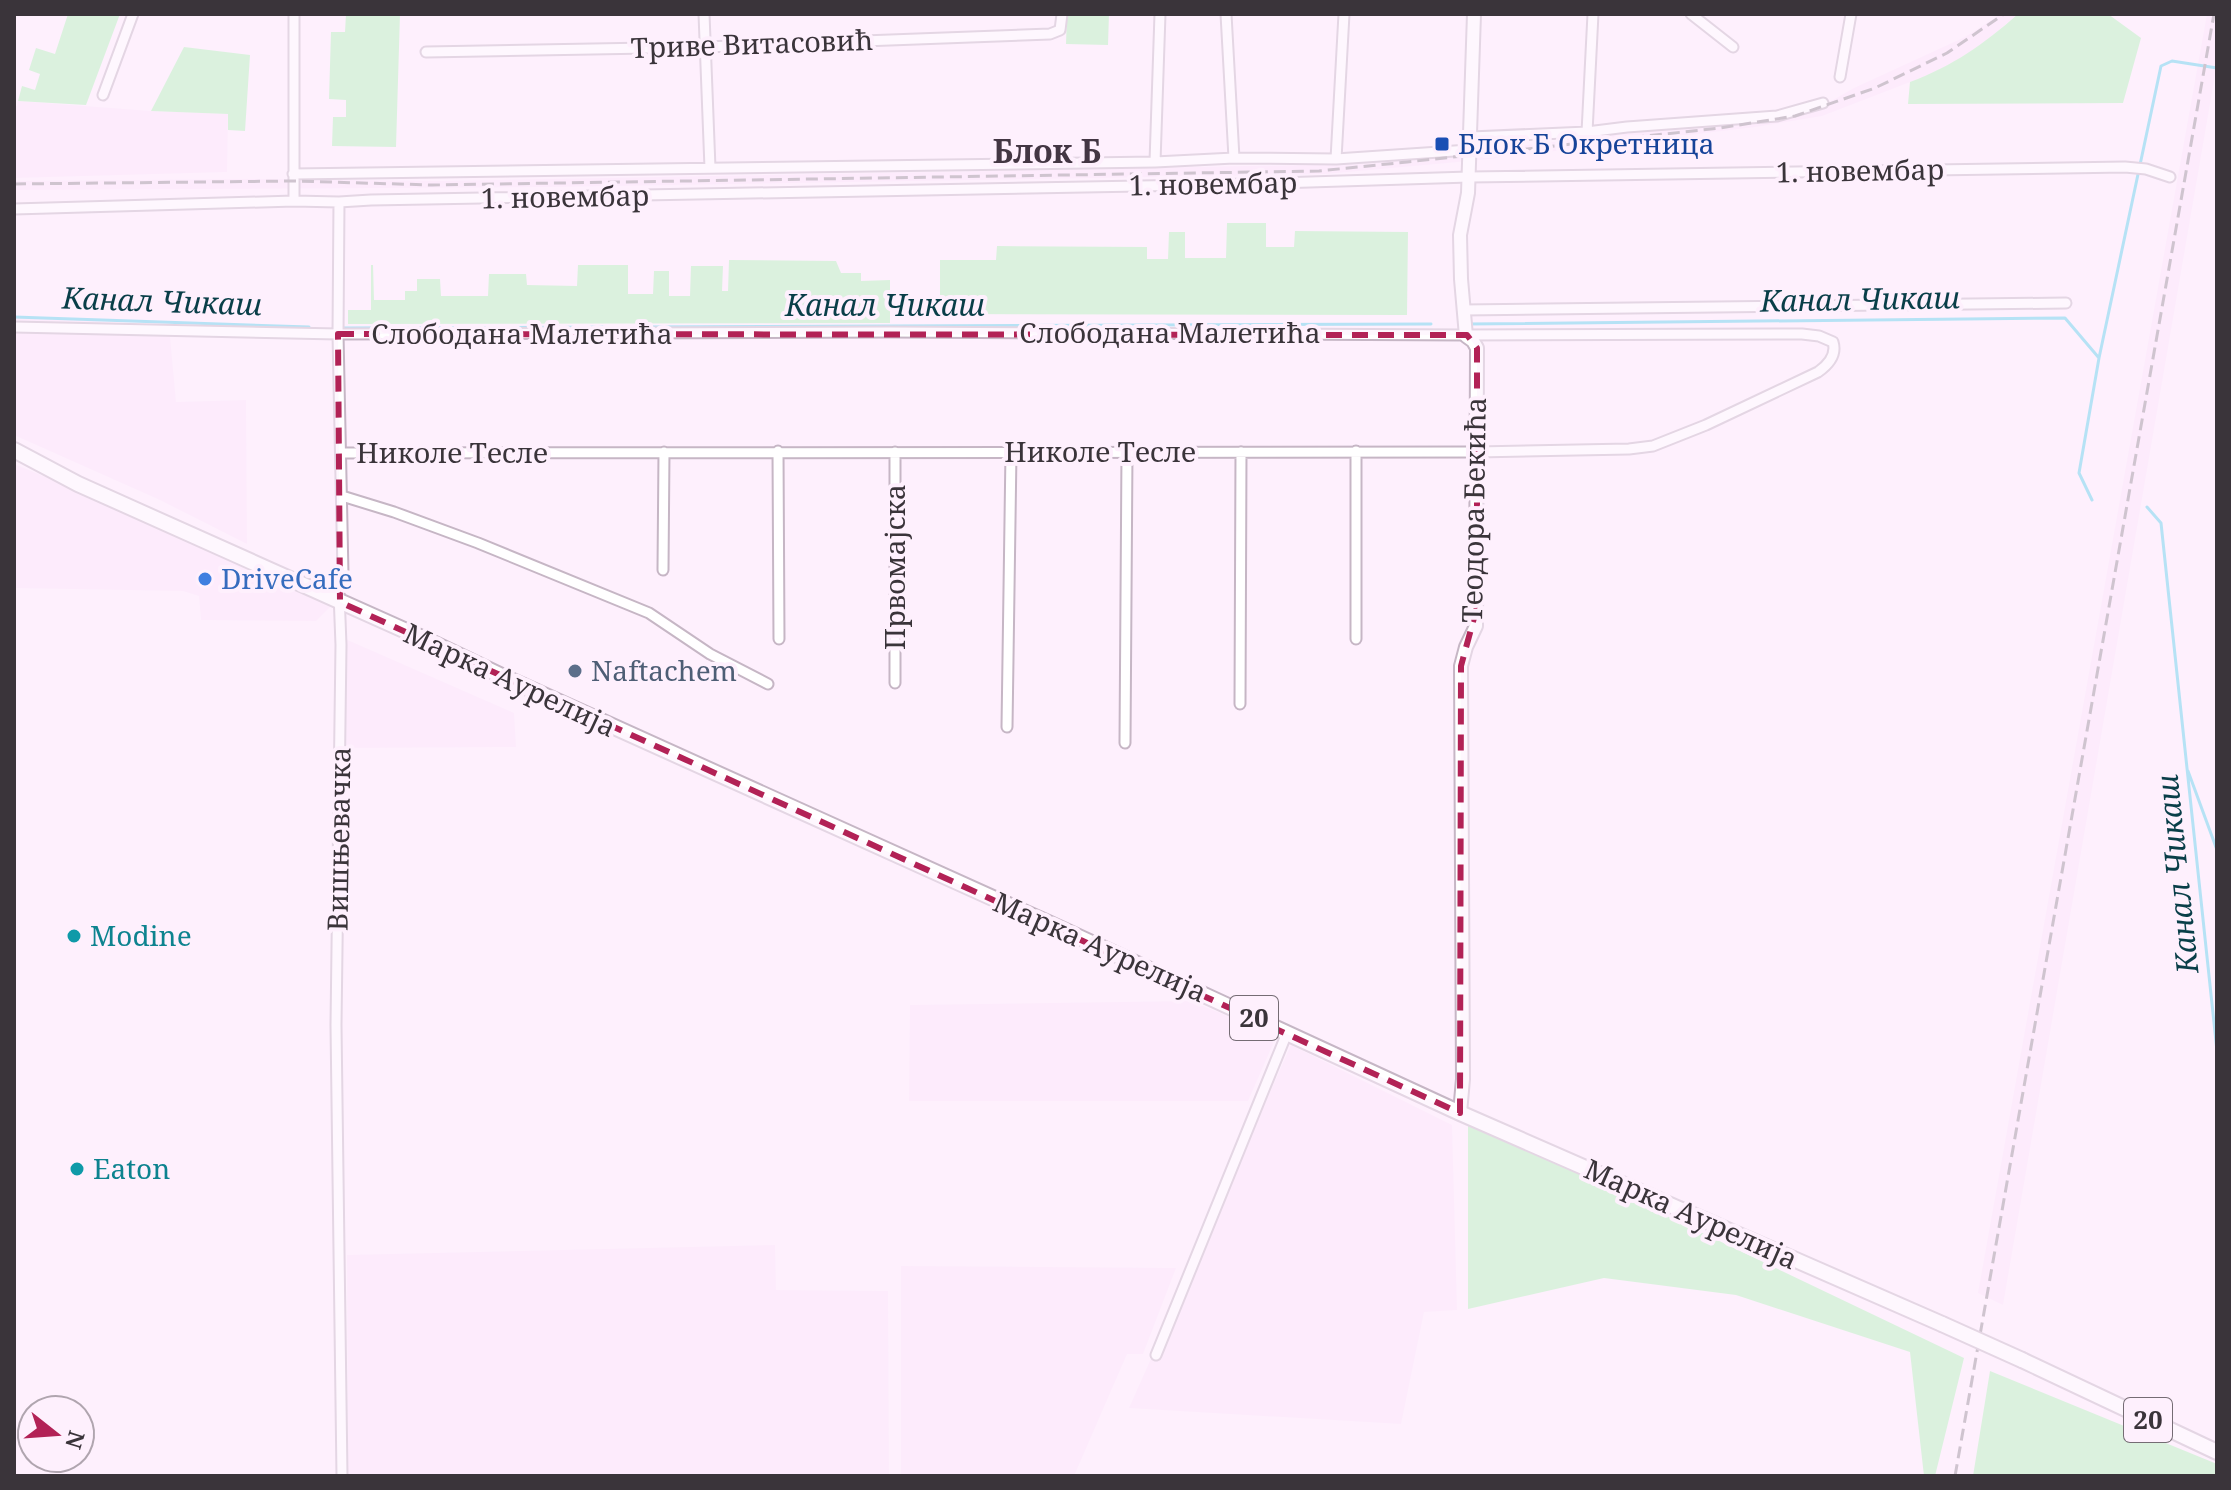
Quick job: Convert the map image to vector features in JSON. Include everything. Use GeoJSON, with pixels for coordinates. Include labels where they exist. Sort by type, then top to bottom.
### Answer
{"type":"FeatureCollection","features":[{"type":"Feature","properties":{"kind":"main road","name":"Марка Аурелија"},"geometry":{"type":"LineString","coordinates":[[19,454],[78,484],[1460,1113],[1942,1324],[2217,1452]]}},
{"type":"Feature","properties":{"kind":"street"},"geometry":{"type":"LineString","coordinates":[[103,95],[133,14]]}},
{"type":"Feature","properties":{"kind":"street"},"geometry":{"type":"LineString","coordinates":[[294,14],[294,201]]}},
{"type":"Feature","properties":{"kind":"street"},"geometry":{"type":"LineString","coordinates":[[704,14],[710,168]]}},
{"type":"Feature","properties":{"kind":"street","name":"Триве Витасовић"},"geometry":{"type":"LineString","coordinates":[[426,52],[705,47],[1050,34],[1060,30],[1062,14]]}},
{"type":"Feature","properties":{"kind":"street"},"geometry":{"type":"LineString","coordinates":[[1155,162],[1160,14]]}},
{"type":"Feature","properties":{"kind":"street"},"geometry":{"type":"LineString","coordinates":[[1226,14],[1234,158]]}},
{"type":"Feature","properties":{"kind":"street"},"geometry":{"type":"LineString","coordinates":[[1336,159],[1344,14]]}},
{"type":"Feature","properties":{"kind":"street","name":"Теодора Бекића"},"geometry":{"type":"LineString","coordinates":[[1460,1113],[1463,1079],[1461,666],[1476,626],[1477,348],[1466,333],[1460,235],[1469,177],[1474,14]]}},
{"type":"Feature","properties":{"kind":"street"},"geometry":{"type":"LineString","coordinates":[[1587,132],[1593,14]]}},
{"type":"Feature","properties":{"kind":"street"},"geometry":{"type":"LineString","coordinates":[[1691,14],[1733,47]]}},
{"type":"Feature","properties":{"kind":"street"},"geometry":{"type":"LineString","coordinates":[[1840,77],[1851,14]]}},
{"type":"Feature","properties":{"kind":"street","name":"1. новембар"},"geometry":{"type":"LineString","coordinates":[[293,174],[1155,162],[1234,158],[1336,159],[1627,127],[1777,116],[1823,103]]}},
{"type":"Feature","properties":{"kind":"street","name":"1. новембар"},"geometry":{"type":"LineString","coordinates":[[14,209],[1469,177],[2125,167],[2146,169],[2170,177]]}},
{"type":"Feature","properties":{"kind":"street","name":"Вишњевачка"},"geometry":{"type":"LineString","coordinates":[[339,202],[338,334],[343,574],[339,593],[336,1025],[342,1476]]}},
{"type":"Feature","properties":{"kind":"street"},"geometry":{"type":"LineString","coordinates":[[1464,312],[2066,303]]}},
{"type":"Feature","properties":{"kind":"street","name":"Слободана Малетића"},"geometry":{"type":"LineString","coordinates":[[14,327],[338,334],[1802,334],[1833,342],[1833,353]]}},
{"type":"Feature","properties":{"kind":"street","name":"Николе Тесле"},"geometry":{"type":"LineString","coordinates":[[341,453],[1477,452],[1629,449],[1653,446],[1706,425],[1818,372],[1833,353]]}},
{"type":"Feature","properties":{"kind":"street"},"geometry":{"type":"LineString","coordinates":[[778,451],[779,639]]}},
{"type":"Feature","properties":{"kind":"street"},"geometry":{"type":"LineString","coordinates":[[1356,451],[1356,639]]}},
{"type":"Feature","properties":{"kind":"street"},"geometry":{"type":"LineString","coordinates":[[663,570],[664,452]]}},
{"type":"Feature","properties":{"kind":"street","name":"Првомајска"},"geometry":{"type":"LineString","coordinates":[[895,452],[895,683]]}},
{"type":"Feature","properties":{"kind":"street"},"geometry":{"type":"LineString","coordinates":[[1007,727],[1011,452]]}},
{"type":"Feature","properties":{"kind":"street"},"geometry":{"type":"LineString","coordinates":[[1125,743],[1127,452]]}},
{"type":"Feature","properties":{"kind":"street"},"geometry":{"type":"LineString","coordinates":[[1240,704],[1241,452]]}},
{"type":"Feature","properties":{"kind":"street"},"geometry":{"type":"LineString","coordinates":[[342,496],[450,533],[649,613],[719,660],[768,684]]}},
{"type":"Feature","properties":{"kind":"street"},"geometry":{"type":"LineString","coordinates":[[1156,1355],[1287,1033]]}},
{"type":"Feature","properties":{"kind":"highlighted area"},"geometry":{"type":"Polygon","coordinates":[[[338,334],[1467,335],[1477,348],[1477,607],[1461,666],[1460,1113],[508,679],[340,602],[338,334]]]}},
{"type":"Feature","properties":{"kind":"shaded area"},"geometry":{"type":"Polygon","coordinates":[[[2001,14],[2018,14],[1975,50],[1936,72],[1822,116],[1480,160],[1325,174],[550,187],[14,190],[14,181],[440,181],[1359,164],[1783,116],[1833,100],[1965,37],[2001,14]]]}},
{"type":"Feature","properties":{"kind":"shaded area"},"geometry":{"type":"Polygon","coordinates":[[[2207,14],[2217,14],[2217,63],[2003,1305],[1978,1293],[2207,14]]]}},
{"type":"Feature","properties":{"kind":"shaded area"},"geometry":{"type":"Polygon","coordinates":[[[18,101],[228,114],[227,172],[14,178],[14,106],[18,101]]]}},
{"type":"Feature","properties":{"kind":"shaded area"},"geometry":{"type":"Polygon","coordinates":[[[14,316],[169,326],[176,402],[246,400],[247,544],[160,500],[14,435],[14,316]]]}},
{"type":"Feature","properties":{"kind":"shaded area"},"geometry":{"type":"Polygon","coordinates":[[[14,464],[92,496],[331,606],[316,621],[201,620],[199,596],[183,591],[14,588],[14,464]]]}},
{"type":"Feature","properties":{"kind":"shaded area"},"geometry":{"type":"Polygon","coordinates":[[[343,638],[514,713],[516,747],[343,748],[343,638]]]}},
{"type":"Feature","properties":{"kind":"shaded area"},"geometry":{"type":"Polygon","coordinates":[[[1190,1001],[1271,1033],[1273,1044],[1248,1101],[909,1101],[910,1005],[1190,1001]]]}},
{"type":"Feature","properties":{"kind":"shaded area"},"geometry":{"type":"Polygon","coordinates":[[[1291,1045],[1452,1125],[1457,1310],[1424,1312],[1401,1424],[1129,1408],[1291,1045]]]}},
{"type":"Feature","properties":{"kind":"shaded area"},"geometry":{"type":"Polygon","coordinates":[[[775,1245],[776,1290],[888,1291],[889,1476],[348,1476],[347,1255],[775,1245]]]}},
{"type":"Feature","properties":{"kind":"shaded area"},"geometry":{"type":"Polygon","coordinates":[[[901,1266],[1176,1268],[1143,1354],[1127,1354],[1074,1476],[901,1476],[901,1266]]]}},
{"type":"Feature","properties":{"kind":"green space"},"geometry":{"type":"Polygon","coordinates":[[[68,14],[120,14],[86,105],[18,101],[22,86],[35,90],[40,74],[29,70],[36,48],[55,54],[68,14]]]}},
{"type":"Feature","properties":{"kind":"green space"},"geometry":{"type":"Polygon","coordinates":[[[346,14],[400,14],[396,147],[332,146],[333,117],[346,117],[346,100],[329,99],[331,32],[345,32],[346,14]]]}},
{"type":"Feature","properties":{"kind":"green space"},"geometry":{"type":"Polygon","coordinates":[[[1067,14],[1109,14],[1108,45],[1066,44],[1067,14]]]}},
{"type":"Feature","properties":{"kind":"green space"},"geometry":{"type":"Polygon","coordinates":[[[2018,14],[2108,14],[2141,38],[2123,103],[1908,104],[1910,82],[1967,53],[2018,14]]]}},
{"type":"Feature","properties":{"kind":"green space"},"geometry":{"type":"Polygon","coordinates":[[[184,47],[250,55],[245,131],[228,130],[228,114],[151,111],[184,47]]]}},
{"type":"Feature","properties":{"kind":"green space"},"geometry":{"type":"Polygon","coordinates":[[[1227,223],[1266,223],[1266,247],[1294,247],[1295,231],[1408,232],[1407,315],[940,314],[940,260],[996,260],[997,246],[1147,247],[1147,259],[1168,259],[1169,232],[1185,232],[1185,258],[1226,258],[1227,223]]]}},
{"type":"Feature","properties":{"kind":"green space"},"geometry":{"type":"Polygon","coordinates":[[[729,260],[836,261],[841,273],[861,273],[861,281],[890,280],[890,323],[348,324],[348,310],[371,310],[371,265],[374,300],[405,300],[405,291],[417,291],[417,279],[440,279],[441,296],[488,296],[489,274],[526,274],[527,285],[577,286],[578,265],[628,265],[628,294],[653,294],[654,271],[669,271],[669,296],[690,296],[691,266],[723,266],[722,291],[728,291],[729,260]]]}},
{"type":"Feature","properties":{"kind":"green space"},"geometry":{"type":"Polygon","coordinates":[[[1468,1121],[1964,1358],[1935,1476],[1924,1476],[1910,1352],[1736,1295],[1604,1278],[1468,1309],[1468,1121]]]}},
{"type":"Feature","properties":{"kind":"green space"},"geometry":{"type":"Polygon","coordinates":[[[1990,1371],[2217,1464],[2217,1476],[1973,1476],[1990,1371]]]}},
{"type":"Feature","properties":{"kind":"waterway"},"geometry":{"type":"LineString","coordinates":[[2099,358],[2161,66],[2172,61],[2217,68]]}},
{"type":"Feature","properties":{"kind":"waterway","name":"Канал Чикаш"},"geometry":{"type":"LineString","coordinates":[[14,317],[309,327]]}},
{"type":"Feature","properties":{"kind":"waterway","name":"Канал Чикаш"},"geometry":{"type":"LineString","coordinates":[[1467,324],[2065,318],[2099,358],[2079,473],[2092,500]]}},
{"type":"Feature","properties":{"kind":"waterway","name":"Канал Чикаш"},"geometry":{"type":"LineString","coordinates":[[340,328],[1431,324]]}},
{"type":"Feature","properties":{"kind":"waterway","name":"Канал Чикаш"},"geometry":{"type":"LineString","coordinates":[[2147,507],[2161,523],[2217,1051]]}},
{"type":"Feature","properties":{"kind":"waterway"},"geometry":{"type":"LineString","coordinates":[[2188,771],[2217,850]]}},
{"type":"Feature","properties":{"kind":"railway"},"geometry":{"type":"LineString","coordinates":[[14,184],[293,181],[432,185],[1319,171],[1720,128],[1795,116],[1875,88],[1947,53],[2004,14]]}},
{"type":"Feature","properties":{"kind":"railway"},"geometry":{"type":"LineString","coordinates":[[1955,1476],[2214,14]]}},
{"type":"Feature","properties":{"kind":"place","name":"Блок Б Окретница"},"geometry":{"type":"Point","coordinates":[1442,144]}},
{"type":"Feature","properties":{"kind":"place","name":"DriveCafe"},"geometry":{"type":"Point","coordinates":[205,579]}},
{"type":"Feature","properties":{"kind":"place","name":"Naftachem"},"geometry":{"type":"Point","coordinates":[575,671]}},
{"type":"Feature","properties":{"kind":"place","name":"Modine"},"geometry":{"type":"Point","coordinates":[74,936]}},
{"type":"Feature","properties":{"kind":"place","name":"Eaton"},"geometry":{"type":"Point","coordinates":[77,1169]}},
{"type":"Feature","properties":{"kind":"district","name":"Блок Б"},"geometry":{"type":"Point","coordinates":[1047,152]}}]}
